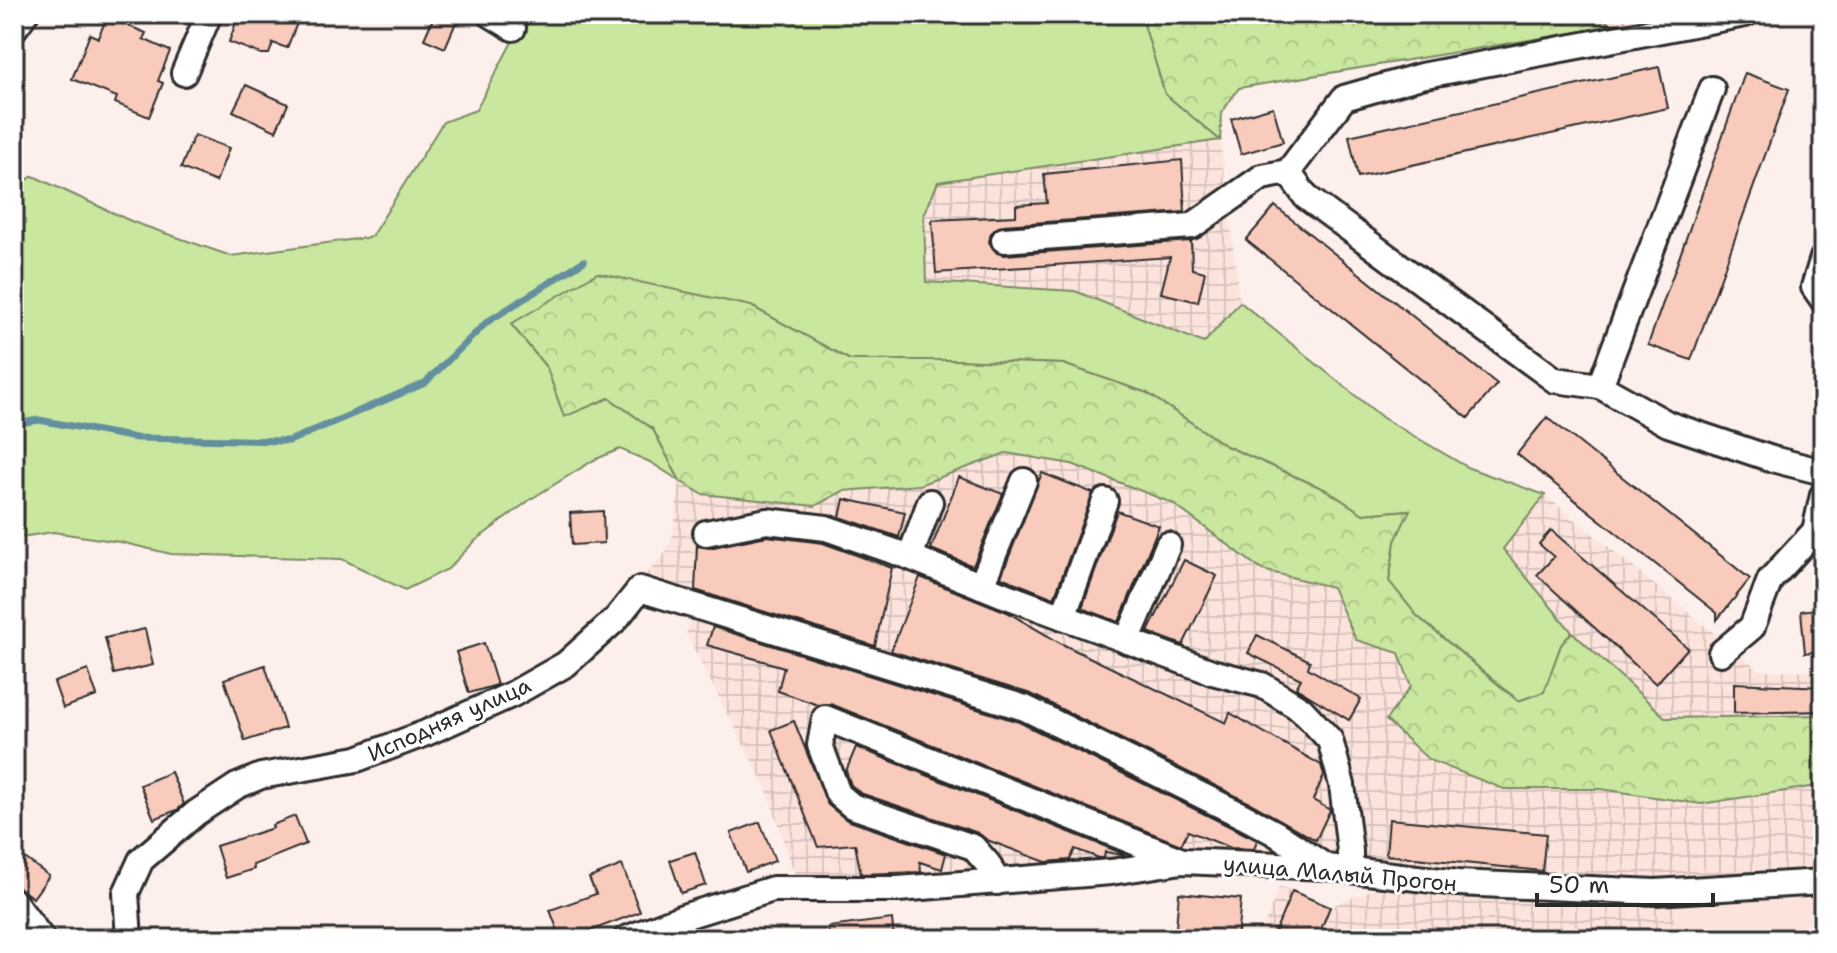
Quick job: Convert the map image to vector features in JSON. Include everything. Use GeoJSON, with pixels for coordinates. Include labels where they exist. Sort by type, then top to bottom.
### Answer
{"type":"FeatureCollection","features":[{"type":"Feature","properties":{"kind":"street"},"geometry":{"type":"LineString","coordinates":[[14,29],[25,14]]}},
{"type":"Feature","properties":{"kind":"street"},"geometry":{"type":"LineString","coordinates":[[184,73],[209,14]]}},
{"type":"Feature","properties":{"kind":"street"},"geometry":{"type":"LineString","coordinates":[[490,14],[513,28]]}},
{"type":"Feature","properties":{"kind":"street"},"geometry":{"type":"LineString","coordinates":[[1004,240],[1192,226],[1262,177],[1288,172],[1344,98],[1421,76],[1745,14]]}},
{"type":"Feature","properties":{"kind":"street"},"geometry":{"type":"LineString","coordinates":[[1600,386],[1712,89]]}},
{"type":"Feature","properties":{"kind":"street"},"geometry":{"type":"LineString","coordinates":[[1288,172],[1306,197],[1555,380],[1600,386],[1668,424],[1772,459],[1823,472]]}},
{"type":"Feature","properties":{"kind":"street"},"geometry":{"type":"LineString","coordinates":[[1823,258],[1814,287],[1823,300]]}},
{"type":"Feature","properties":{"kind":"street"},"geometry":{"type":"LineString","coordinates":[[981,586],[1024,481]]}},
{"type":"Feature","properties":{"kind":"street"},"geometry":{"type":"LineString","coordinates":[[1721,653],[1752,627],[1770,580],[1815,531],[1823,495]]}},
{"type":"Feature","properties":{"kind":"street"},"geometry":{"type":"LineString","coordinates":[[1063,617],[1105,501]]}},
{"type":"Feature","properties":{"kind":"street"},"geometry":{"type":"LineString","coordinates":[[910,557],[930,502]]}},
{"type":"Feature","properties":{"kind":"street"},"geometry":{"type":"LineString","coordinates":[[706,533],[767,521],[826,528],[1212,672],[1262,685],[1301,709],[1330,740],[1342,785],[1350,851],[1338,869]]}},
{"type":"Feature","properties":{"kind":"street"},"geometry":{"type":"LineString","coordinates":[[1127,641],[1168,545]]}},
{"type":"Feature","properties":{"kind":"street","name":"Исподняя улица"},"geometry":{"type":"LineString","coordinates":[[129,939],[126,893],[141,860],[196,813],[237,786],[261,776],[357,759],[426,733],[513,694],[566,664],[616,619],[640,589],[1025,708],[1254,822],[1338,869]]}},
{"type":"Feature","properties":{"kind":"street"},"geometry":{"type":"LineString","coordinates":[[997,882],[988,864],[973,847],[852,806],[838,794],[820,745],[825,718],[1182,861]]}},
{"type":"Feature","properties":{"kind":"street","name":"улица Малый Прогон"},"geometry":{"type":"LineString","coordinates":[[626,939],[683,917],[773,889],[898,889],[1111,872],[1182,861],[1338,869],[1458,883],[1655,892],[1823,882]]}},
{"type":"Feature","properties":{"kind":"street"},"geometry":{"type":"LineString","coordinates":[[14,902],[42,939]]}},
{"type":"Feature","properties":{"kind":"shaded area"},"geometry":{"type":"Polygon","coordinates":[[[1605,14],[1688,14],[1608,27],[1605,14]]]}},
{"type":"Feature","properties":{"kind":"shaded area"},"geometry":{"type":"Polygon","coordinates":[[[1220,140],[1240,302],[1204,343],[1075,291],[926,282],[924,215],[938,182],[1220,140]]]}},
{"type":"Feature","properties":{"kind":"shaded area"},"geometry":{"type":"Polygon","coordinates":[[[1006,453],[1072,464],[1172,503],[1262,570],[1332,587],[1356,640],[1399,653],[1411,686],[1504,789],[1601,789],[1701,804],[1823,785],[1823,877],[1659,885],[1110,865],[848,880],[795,875],[766,788],[686,634],[693,615],[637,584],[663,556],[672,541],[680,481],[702,494],[815,506],[843,491],[919,485],[1006,453]]]}},
{"type":"Feature","properties":{"kind":"shaded area"},"geometry":{"type":"Polygon","coordinates":[[[1545,495],[1760,671],[1823,670],[1823,715],[1666,718],[1572,632],[1503,549],[1545,495]]]}},
{"type":"Feature","properties":{"kind":"shaded area"},"geometry":{"type":"Polygon","coordinates":[[[1279,886],[1292,891],[1272,939],[1259,939],[1279,886]]]}},
{"type":"Feature","properties":{"kind":"shaded area"},"geometry":{"type":"Polygon","coordinates":[[[1373,889],[1506,895],[1511,901],[1681,906],[1664,939],[1317,939],[1330,907],[1373,889]]]}},
{"type":"Feature","properties":{"kind":"shaded area"},"geometry":{"type":"Polygon","coordinates":[[[1823,895],[1823,939],[1664,939],[1681,906],[1823,895]]]}},
{"type":"Feature","properties":{"kind":"green space"},"geometry":{"type":"Polygon","coordinates":[[[532,14],[1141,14],[1165,94],[1220,140],[938,182],[924,215],[926,282],[1075,291],[1204,343],[1240,302],[1383,418],[1469,468],[1545,495],[1503,549],[1572,632],[1561,645],[1544,692],[1519,701],[1417,616],[1389,581],[1395,541],[1409,510],[1363,514],[1326,490],[1226,446],[1147,393],[1063,364],[850,360],[751,306],[511,324],[547,368],[564,416],[609,398],[653,429],[680,481],[650,462],[620,449],[594,460],[531,499],[475,541],[448,569],[405,590],[342,559],[171,554],[120,542],[53,532],[14,538],[14,189],[33,176],[133,222],[231,256],[371,237],[443,122],[476,110],[512,42],[532,14]]]}},
{"type":"Feature","properties":{"kind":"green space"},"geometry":{"type":"Polygon","coordinates":[[[1141,14],[1605,14],[1608,27],[1239,88],[1222,112],[1220,140],[1165,94],[1141,14]]]}},
{"type":"Feature","properties":{"kind":"green space"},"geometry":{"type":"Polygon","coordinates":[[[597,273],[751,306],[850,360],[1063,364],[1147,393],[1226,446],[1326,490],[1363,514],[1410,510],[1395,541],[1389,581],[1417,616],[1518,701],[1544,692],[1561,645],[1572,632],[1666,718],[1823,715],[1823,785],[1701,804],[1601,789],[1504,789],[1429,760],[1386,720],[1411,686],[1399,653],[1356,640],[1332,587],[1262,570],[1172,503],[1072,464],[1006,453],[919,485],[843,491],[815,506],[702,494],[680,481],[653,429],[609,398],[564,417],[547,368],[511,324],[597,273]]]}},
{"type":"Feature","properties":{"kind":"building"},"geometry":{"type":"Polygon","coordinates":[[[239,14],[271,14],[297,23],[287,48],[273,43],[269,54],[261,54],[229,42],[239,14]]]}},
{"type":"Feature","properties":{"kind":"building"},"geometry":{"type":"Polygon","coordinates":[[[435,14],[457,20],[445,48],[424,39],[435,14]]]}},
{"type":"Feature","properties":{"kind":"building"},"geometry":{"type":"Polygon","coordinates":[[[107,17],[146,33],[143,39],[170,51],[158,81],[163,83],[149,117],[115,103],[117,97],[72,79],[90,34],[98,38],[107,17]]]}},
{"type":"Feature","properties":{"kind":"building"},"geometry":{"type":"Polygon","coordinates":[[[1659,67],[1668,108],[1358,177],[1349,136],[1659,67]]]}},
{"type":"Feature","properties":{"kind":"building"},"geometry":{"type":"Polygon","coordinates":[[[1745,73],[1789,89],[1691,360],[1648,345],[1745,73]]]}},
{"type":"Feature","properties":{"kind":"building"},"geometry":{"type":"Polygon","coordinates":[[[246,85],[288,104],[276,131],[233,111],[246,85]]]}},
{"type":"Feature","properties":{"kind":"building"},"geometry":{"type":"Polygon","coordinates":[[[1273,107],[1283,142],[1241,154],[1231,119],[1273,107]]]}},
{"type":"Feature","properties":{"kind":"building"},"geometry":{"type":"Polygon","coordinates":[[[194,135],[229,148],[216,182],[181,168],[194,135]]]}},
{"type":"Feature","properties":{"kind":"building"},"geometry":{"type":"Polygon","coordinates":[[[1182,160],[1185,212],[1003,225],[991,233],[989,242],[997,253],[1005,255],[1191,241],[1192,269],[1205,272],[1198,302],[1161,293],[1170,257],[936,273],[932,220],[1016,216],[1016,205],[1047,203],[1044,174],[1182,160]]]}},
{"type":"Feature","properties":{"kind":"building"},"geometry":{"type":"Polygon","coordinates":[[[1275,206],[1497,384],[1468,418],[1246,240],[1275,206]]]}},
{"type":"Feature","properties":{"kind":"building"},"geometry":{"type":"Polygon","coordinates":[[[1547,417],[1750,579],[1717,620],[1717,613],[1517,454],[1547,417]]]}},
{"type":"Feature","properties":{"kind":"building"},"geometry":{"type":"Polygon","coordinates":[[[1042,473],[1093,493],[1054,598],[1001,577],[1042,473]]]}},
{"type":"Feature","properties":{"kind":"building"},"geometry":{"type":"Polygon","coordinates":[[[959,477],[1003,494],[973,566],[931,549],[959,477]]]}},
{"type":"Feature","properties":{"kind":"building"},"geometry":{"type":"Polygon","coordinates":[[[844,499],[905,512],[899,537],[840,517],[844,499]]]}},
{"type":"Feature","properties":{"kind":"building"},"geometry":{"type":"Polygon","coordinates":[[[603,511],[604,543],[572,545],[570,513],[603,511]]]}},
{"type":"Feature","properties":{"kind":"building"},"geometry":{"type":"Polygon","coordinates":[[[1117,511],[1159,526],[1119,622],[1082,608],[1117,511]]]}},
{"type":"Feature","properties":{"kind":"building"},"geometry":{"type":"Polygon","coordinates":[[[1551,530],[1688,648],[1656,684],[1537,575],[1554,557],[1539,544],[1551,530]]]}},
{"type":"Feature","properties":{"kind":"building"},"geometry":{"type":"Polygon","coordinates":[[[767,536],[823,543],[892,568],[875,646],[695,590],[697,546],[709,548],[767,536]]]}},
{"type":"Feature","properties":{"kind":"building"},"geometry":{"type":"Polygon","coordinates":[[[1184,560],[1217,576],[1183,645],[1148,632],[1184,560]]]}},
{"type":"Feature","properties":{"kind":"building"},"geometry":{"type":"Polygon","coordinates":[[[920,577],[1007,612],[1062,644],[1226,723],[1230,713],[1321,765],[1324,775],[1313,800],[1330,810],[1316,840],[1250,803],[1031,694],[891,651],[920,577]]]}},
{"type":"Feature","properties":{"kind":"building"},"geometry":{"type":"Polygon","coordinates":[[[1823,608],[1823,651],[1805,653],[1801,611],[1823,608]]]}},
{"type":"Feature","properties":{"kind":"building"},"geometry":{"type":"Polygon","coordinates":[[[713,627],[1019,722],[1257,840],[1254,849],[1231,848],[1188,831],[1181,845],[831,704],[818,705],[778,691],[784,667],[707,645],[713,627]]]}},
{"type":"Feature","properties":{"kind":"building"},"geometry":{"type":"Polygon","coordinates":[[[145,629],[153,665],[114,674],[105,638],[145,629]]]}},
{"type":"Feature","properties":{"kind":"building"},"geometry":{"type":"Polygon","coordinates":[[[1257,635],[1310,661],[1308,668],[1361,699],[1349,720],[1296,688],[1301,679],[1248,653],[1257,635]]]}},
{"type":"Feature","properties":{"kind":"building"},"geometry":{"type":"Polygon","coordinates":[[[484,643],[497,685],[469,693],[456,652],[484,643]]]}},
{"type":"Feature","properties":{"kind":"building"},"geometry":{"type":"Polygon","coordinates":[[[265,665],[285,728],[245,741],[224,679],[265,665]]]}},
{"type":"Feature","properties":{"kind":"building"},"geometry":{"type":"Polygon","coordinates":[[[88,670],[97,696],[63,708],[54,682],[88,670]]]}},
{"type":"Feature","properties":{"kind":"building"},"geometry":{"type":"Polygon","coordinates":[[[1734,683],[1823,687],[1823,711],[1734,713],[1734,683]]]}},
{"type":"Feature","properties":{"kind":"building"},"geometry":{"type":"Polygon","coordinates":[[[794,721],[828,805],[847,820],[946,854],[942,869],[920,862],[921,872],[861,874],[855,844],[818,847],[771,730],[794,721]]]}},
{"type":"Feature","properties":{"kind":"building"},"geometry":{"type":"Polygon","coordinates":[[[856,747],[1124,854],[1105,852],[1104,858],[1099,858],[1075,849],[1070,860],[1046,862],[987,840],[978,833],[860,793],[851,785],[846,771],[856,747]]]}},
{"type":"Feature","properties":{"kind":"building"},"geometry":{"type":"Polygon","coordinates":[[[171,772],[184,804],[154,819],[140,785],[171,772]]]}},
{"type":"Feature","properties":{"kind":"building"},"geometry":{"type":"Polygon","coordinates":[[[295,816],[306,844],[253,865],[254,869],[226,878],[216,846],[273,828],[272,825],[295,816]]]}},
{"type":"Feature","properties":{"kind":"building"},"geometry":{"type":"Polygon","coordinates":[[[1389,819],[1546,834],[1542,871],[1386,855],[1389,819]]]}},
{"type":"Feature","properties":{"kind":"building"},"geometry":{"type":"Polygon","coordinates":[[[760,822],[775,861],[746,872],[731,833],[760,822]]]}},
{"type":"Feature","properties":{"kind":"building"},"geometry":{"type":"Polygon","coordinates":[[[14,850],[49,876],[33,898],[14,884],[14,850]]]}},
{"type":"Feature","properties":{"kind":"building"},"geometry":{"type":"Polygon","coordinates":[[[695,852],[706,885],[681,893],[670,860],[695,852]]]}},
{"type":"Feature","properties":{"kind":"building"},"geometry":{"type":"Polygon","coordinates":[[[622,865],[640,912],[569,939],[561,939],[550,910],[596,894],[589,878],[622,865]]]}},
{"type":"Feature","properties":{"kind":"building"},"geometry":{"type":"Polygon","coordinates":[[[1292,891],[1330,907],[1317,939],[1272,939],[1292,891]]]}},
{"type":"Feature","properties":{"kind":"building"},"geometry":{"type":"Polygon","coordinates":[[[1179,893],[1241,899],[1237,939],[1175,939],[1179,893]]]}},
{"type":"Feature","properties":{"kind":"building"},"geometry":{"type":"Polygon","coordinates":[[[892,919],[894,939],[829,939],[828,927],[892,919]]]}},
{"type":"Feature","properties":{"kind":"waterway"},"geometry":{"type":"LineString","coordinates":[[14,424],[39,420],[136,438],[289,441],[425,383],[487,322],[584,261]]}}]}
